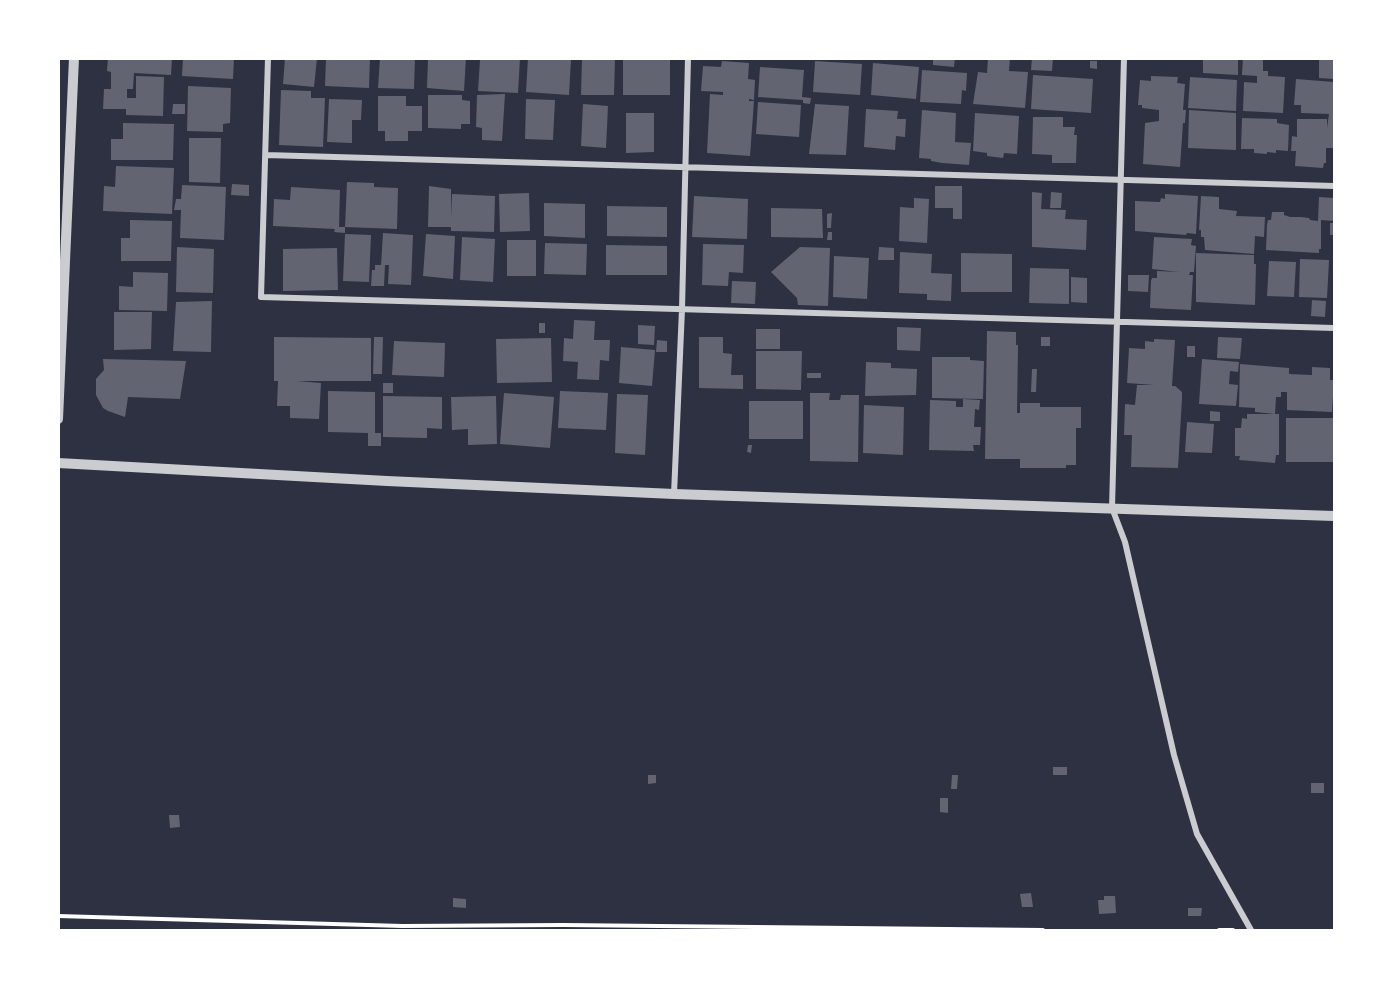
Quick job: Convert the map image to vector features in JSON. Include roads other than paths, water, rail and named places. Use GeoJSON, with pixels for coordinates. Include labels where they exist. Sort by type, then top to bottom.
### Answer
{"type":"FeatureCollection","features":[{"type":"Feature","properties":{"kind":"street"},"geometry":{"type":"LineString","coordinates":[[58,419],[74,58]]}},
{"type":"Feature","properties":{"kind":"street"},"geometry":{"type":"LineString","coordinates":[[268,58],[261,297],[1335,328]]}},
{"type":"Feature","properties":{"kind":"street"},"geometry":{"type":"LineString","coordinates":[[674,494],[682,309],[688,58]]}},
{"type":"Feature","properties":{"kind":"street"},"geometry":{"type":"LineString","coordinates":[[1124,58],[1115,321],[1112,508],[1125,542],[1174,755],[1197,834],[1251,930]]}},
{"type":"Feature","properties":{"kind":"street"},"geometry":{"type":"LineString","coordinates":[[266,155],[1335,186]]}},
{"type":"Feature","properties":{"kind":"street"},"geometry":{"type":"LineString","coordinates":[[58,463],[674,494],[1335,516]]}}]}
